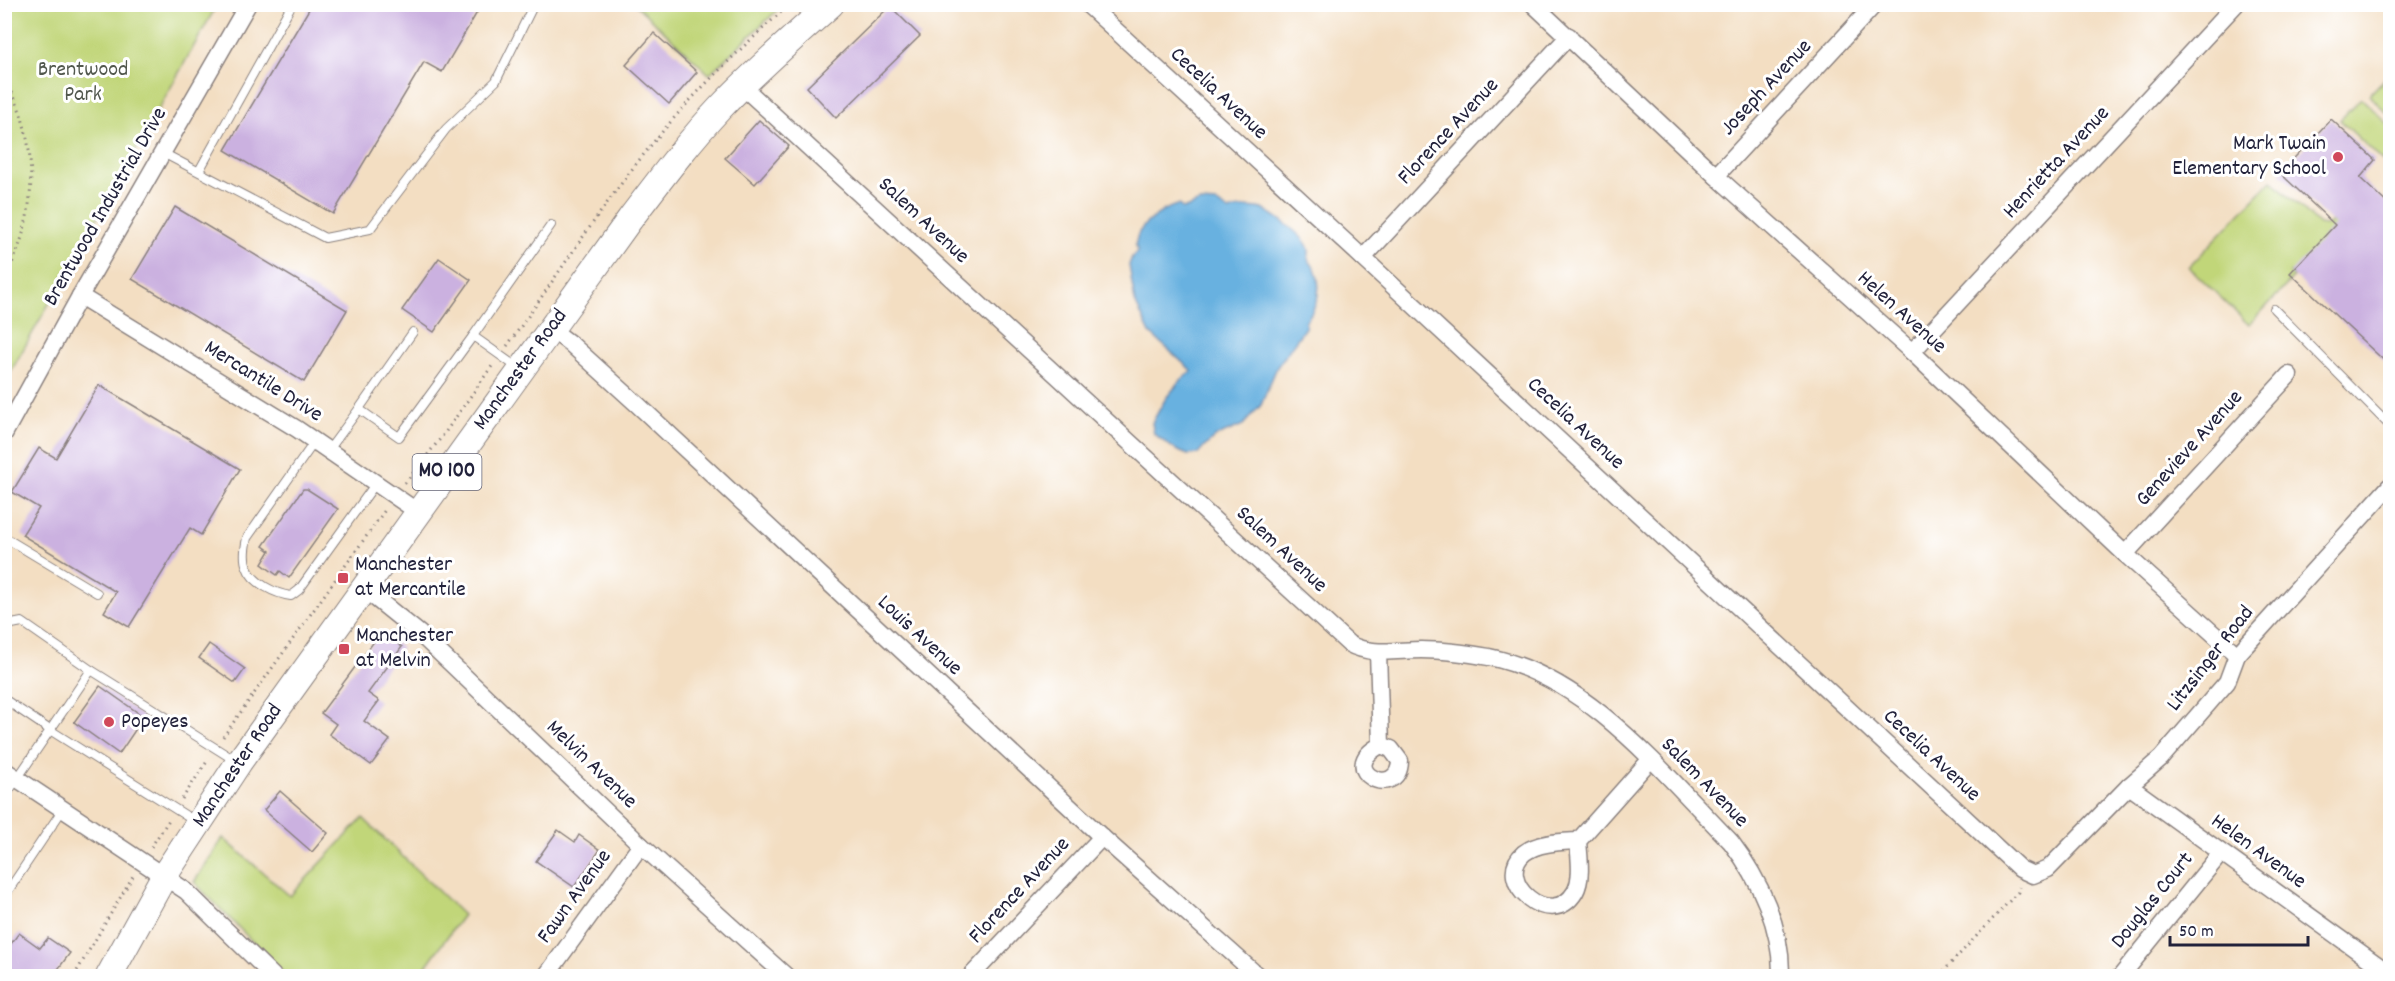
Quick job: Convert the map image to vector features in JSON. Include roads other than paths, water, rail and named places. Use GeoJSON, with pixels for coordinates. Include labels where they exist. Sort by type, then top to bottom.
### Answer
{"type":"FeatureCollection","features":[{"type":"Feature","properties":{"kind":"main road","name":"Manchester Road"},"geometry":{"type":"LineString","coordinates":[[109,976],[164,876],[239,762],[550,329],[667,171],[696,135],[742,86],[831,4]]}},
{"type":"Feature","properties":{"kind":"street","name":"Brentwood Industrial Drive"},"geometry":{"type":"LineString","coordinates":[[4,434],[80,296],[248,4]]}},
{"type":"Feature","properties":{"kind":"street","name":"Cecelia Avenue"},"geometry":{"type":"LineString","coordinates":[[1087,4],[2029,873]]}},
{"type":"Feature","properties":{"kind":"street","name":"Helen Avenue"},"geometry":{"type":"LineString","coordinates":[[1533,4],[1716,176],[1912,352],[2125,554],[2237,656]]}},
{"type":"Feature","properties":{"kind":"street","name":"Joseph Avenue"},"geometry":{"type":"LineString","coordinates":[[1716,176],[1875,4]]}},
{"type":"Feature","properties":{"kind":"street","name":"Henrietta Avenue"},"geometry":{"type":"LineString","coordinates":[[1912,352],[2236,4]]}},
{"type":"Feature","properties":{"kind":"street","name":"Florence Avenue"},"geometry":{"type":"LineString","coordinates":[[1363,258],[1569,36]]}},
{"type":"Feature","properties":{"kind":"street","name":"Salem Avenue"},"geometry":{"type":"LineString","coordinates":[[742,86],[1349,644],[1358,649],[1378,652],[1452,651],[1491,657],[1524,667],[1575,693],[1609,721],[1731,842],[1744,859],[1765,899],[1778,944],[1781,976]]}},
{"type":"Feature","properties":{"kind":"street","name":"Mercantile Drive"},"geometry":{"type":"LineString","coordinates":[[80,296],[322,446],[418,512]]}},
{"type":"Feature","properties":{"kind":"street","name":"Louis Avenue"},"geometry":{"type":"LineString","coordinates":[[550,329],[572,345],[638,405],[1102,837],[1258,976]]}},
{"type":"Feature","properties":{"kind":"street","name":"Genevieve Avenue"},"geometry":{"type":"LineString","coordinates":[[2125,554],[2289,375]]}},
{"type":"Feature","properties":{"kind":"street","name":"Litzsinger Road"},"geometry":{"type":"LineString","coordinates":[[2029,873],[2048,868],[2129,786],[2161,758],[2227,682],[2237,656],[2391,486]]}},
{"type":"Feature","properties":{"kind":"street","name":"Melvin Avenue"},"geometry":{"type":"LineString","coordinates":[[363,588],[420,634],[641,845],[786,976]]}},
{"type":"Feature","properties":{"kind":"street"},"geometry":{"type":"LineString","coordinates":[[1378,652],[1381,745]]}},
{"type":"Feature","properties":{"kind":"street"},"geometry":{"type":"LineString","coordinates":[[1578,841],[1557,842],[1524,854],[1515,867],[1515,880],[1526,898],[1544,907],[1557,906],[1568,901],[1576,890],[1579,871],[1578,841],[1650,760]]}},
{"type":"Feature","properties":{"kind":"street"},"geometry":{"type":"LineString","coordinates":[[11,774],[164,876],[200,903],[273,976]]}},
{"type":"Feature","properties":{"kind":"street","name":"Helen Avenue"},"geometry":{"type":"LineString","coordinates":[[2129,786],[2391,974]]}},
{"type":"Feature","properties":{"kind":"street","name":"Florence Avenue"},"geometry":{"type":"LineString","coordinates":[[971,976],[1102,837]]}},
{"type":"Feature","properties":{"kind":"street","name":"Fawn Avenue"},"geometry":{"type":"LineString","coordinates":[[546,976],[641,845]]}},
{"type":"Feature","properties":{"kind":"street","name":"Douglas Court"},"geometry":{"type":"LineString","coordinates":[[2121,976],[2221,853]]}},
{"type":"Feature","properties":{"kind":"lane"},"geometry":{"type":"LineString","coordinates":[[199,171],[292,4]]}},
{"type":"Feature","properties":{"kind":"lane"},"geometry":{"type":"LineString","coordinates":[[163,153],[325,238],[370,229],[446,129],[496,81],[534,4]]}},
{"type":"Feature","properties":{"kind":"lane"},"geometry":{"type":"LineString","coordinates":[[359,409],[399,437],[551,225]]}},
{"type":"Feature","properties":{"kind":"lane"},"geometry":{"type":"LineString","coordinates":[[2274,309],[2391,426]]}},
{"type":"Feature","properties":{"kind":"lane"},"geometry":{"type":"LineString","coordinates":[[375,483],[299,590],[291,596],[280,595],[255,579],[247,567],[245,549],[247,538],[322,446],[359,409],[413,332]]}},
{"type":"Feature","properties":{"kind":"lane"},"geometry":{"type":"LineString","coordinates":[[473,336],[521,370]]}},
{"type":"Feature","properties":{"kind":"lane"},"geometry":{"type":"LineString","coordinates":[[4,537],[98,593]]}},
{"type":"Feature","properties":{"kind":"lane"},"geometry":{"type":"LineString","coordinates":[[4,628],[7,625],[22,622],[91,670],[239,762]]}},
{"type":"Feature","properties":{"kind":"lane"},"geometry":{"type":"LineString","coordinates":[[4,798],[11,774],[50,730],[91,670]]}},
{"type":"Feature","properties":{"kind":"lane"},"geometry":{"type":"LineString","coordinates":[[4,699],[198,824]]}},
{"type":"Feature","properties":{"kind":"lane"},"geometry":{"type":"LineString","coordinates":[[4,897],[63,809]]}},
{"type":"Feature","properties":{"kind":"water"},"geometry":{"type":"Polygon","coordinates":[[[1200,202],[1217,203],[1229,211],[1245,207],[1262,209],[1287,225],[1308,247],[1308,259],[1318,278],[1318,291],[1313,310],[1305,322],[1306,326],[1277,367],[1261,405],[1243,425],[1215,437],[1197,454],[1188,455],[1176,450],[1154,434],[1152,423],[1166,398],[1192,371],[1150,333],[1135,302],[1129,265],[1132,257],[1138,251],[1135,245],[1138,234],[1147,223],[1169,208],[1179,205],[1183,209],[1200,202]]]}},
{"type":"Feature","properties":{"kind":"place","name":"Mark Twain Elementary School"},"geometry":{"type":"Point","coordinates":[2338,157]}},
{"type":"Feature","properties":{"kind":"place","name":"Manchester at Mercantile"},"geometry":{"type":"Point","coordinates":[343,578]}},
{"type":"Feature","properties":{"kind":"place","name":"Manchester at Melvin"},"geometry":{"type":"Point","coordinates":[344,649]}},
{"type":"Feature","properties":{"kind":"place","name":"Popeyes"},"geometry":{"type":"Point","coordinates":[109,722]}},
{"type":"Feature","properties":{"kind":"park label","name":"Brentwood Park"},"geometry":{"type":"Point","coordinates":[83,82]}}]}
